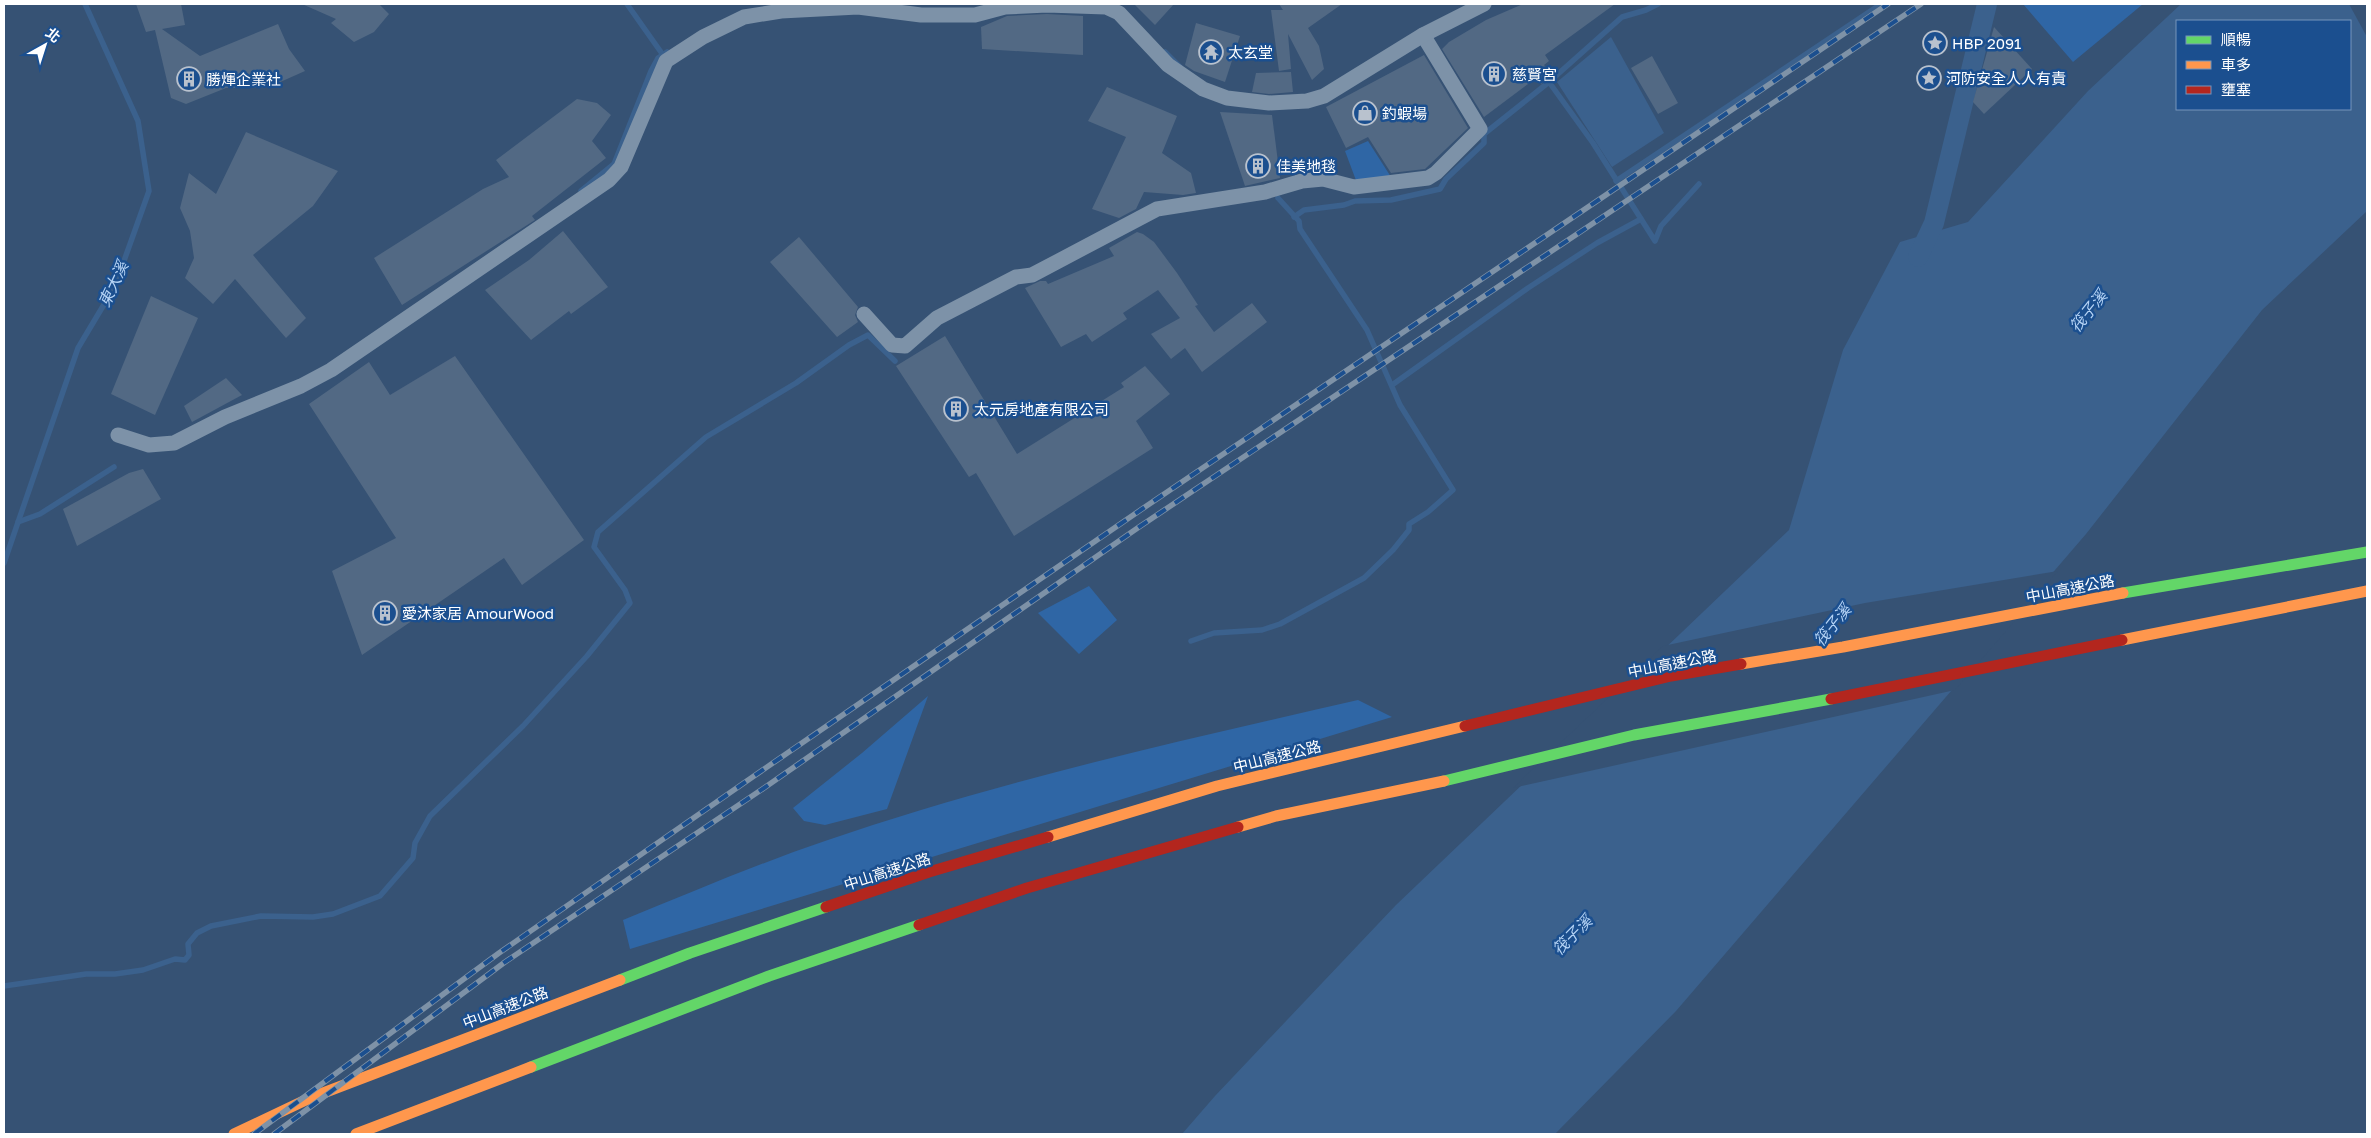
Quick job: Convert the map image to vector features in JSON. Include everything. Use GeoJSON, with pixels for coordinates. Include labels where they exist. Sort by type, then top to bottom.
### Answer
{"type":"FeatureCollection","features":[{"type":"Feature","properties":{"kind":"highway","name":"中山高速公路"},"geometry":{"type":"LineString","coordinates":[[234,1134],[310,1098],[690,954],[938,870],[1217,786],[1671,676],[1852,645],[2101,597],[2367,552]]}},
{"type":"Feature","properties":{"kind":"highway"},"geometry":{"type":"LineString","coordinates":[[356,1134],[769,976],[1027,888],[1276,816],[1404,791],[1634,735],[1850,695],[2367,591]]}},
{"type":"Feature","properties":{"kind":"highway"},"geometry":{"type":"LineString","coordinates":[[2331,598],[2367,596]]}},
{"type":"Feature","properties":{"kind":"street"},"geometry":{"type":"LineString","coordinates":[[118,435],[149,445],[174,443],[225,417],[301,386],[331,370],[609,180],[621,168],[666,61],[703,37],[744,17],[781,11],[858,7],[930,15],[975,15],[1005,7],[1047,5],[1106,7],[1118,13],[1168,65],[1203,89],[1227,98],[1268,104],[1307,101],[1324,96],[1423,35],[1484,4]]}},
{"type":"Feature","properties":{"kind":"street"},"geometry":{"type":"LineString","coordinates":[[864,314],[892,346],[905,346],[938,318],[1016,277],[1032,275],[1157,209],[1265,192],[1302,181],[1323,180],[1354,187],[1428,178],[1436,173],[1480,129],[1423,35]]}},
{"type":"Feature","properties":{"kind":"shaded area"},"geometry":{"type":"Polygon","coordinates":[[[2023,4],[2143,4],[2073,62],[2023,4]]]}},
{"type":"Feature","properties":{"kind":"shaded area"},"geometry":{"type":"Polygon","coordinates":[[[1368,141],[1398,188],[1360,191],[1345,151],[1368,141]]]}},
{"type":"Feature","properties":{"kind":"shaded area"},"geometry":{"type":"Polygon","coordinates":[[[1089,586],[1117,620],[1079,654],[1038,613],[1089,586]]]}},
{"type":"Feature","properties":{"kind":"shaded area"},"geometry":{"type":"Polygon","coordinates":[[[928,696],[887,809],[825,825],[804,821],[793,808],[862,753],[928,696]]]}},
{"type":"Feature","properties":{"kind":"shaded area"},"geometry":{"type":"Polygon","coordinates":[[[1358,700],[1392,717],[630,949],[623,920],[749,869],[825,841],[957,799],[1090,763],[1358,700]]]}},
{"type":"Feature","properties":{"kind":"water","name":"筏子溪"},"geometry":{"type":"Polygon","coordinates":[[[2181,4],[2367,4],[2367,211],[2262,310],[2086,534],[1676,1011],[1555,1134],[1182,1134],[1215,1096],[1396,905],[1789,530],[1843,350],[1900,242],[1968,222],[2088,91],[2181,4]]]}},
{"type":"Feature","properties":{"kind":"water"},"geometry":{"type":"Polygon","coordinates":[[[1611,37],[1664,133],[1612,167],[1557,82],[1611,37]]]}},
{"type":"Feature","properties":{"kind":"pier"},"geometry":{"type":"Polygon","coordinates":[[[2349,4],[2367,4],[2367,37],[2349,4]]]}},
{"type":"Feature","properties":{"kind":"pier"},"geometry":{"type":"Polygon","coordinates":[[[2058,571],[1955,690],[1513,788],[1663,646],[1865,603],[2058,571]]]}},
{"type":"Feature","properties":{"kind":"building"},"geometry":{"type":"Polygon","coordinates":[[[136,4],[181,4],[185,25],[162,29],[200,56],[278,24],[289,49],[305,71],[269,87],[226,88],[186,104],[171,98],[155,30],[146,32],[136,4]]]}},
{"type":"Feature","properties":{"kind":"building"},"geometry":{"type":"Polygon","coordinates":[[[302,4],[379,4],[389,14],[374,32],[354,42],[331,23],[336,19],[302,4]]]}},
{"type":"Feature","properties":{"kind":"building"},"geometry":{"type":"Polygon","coordinates":[[[1134,4],[1174,4],[1155,25],[1134,4]]]}},
{"type":"Feature","properties":{"kind":"building"},"geometry":{"type":"Polygon","coordinates":[[[1279,4],[1342,4],[1308,28],[1319,46],[1324,69],[1312,80],[1288,34],[1291,69],[1279,71],[1271,10],[1283,10],[1279,4]]]}},
{"type":"Feature","properties":{"kind":"building"},"geometry":{"type":"Polygon","coordinates":[[[1523,4],[1615,4],[1545,55],[1549,61],[1544,65],[1553,75],[1541,84],[1536,78],[1484,117],[1442,49],[1449,42],[1486,20],[1523,4]]]}},
{"type":"Feature","properties":{"kind":"building"},"geometry":{"type":"Polygon","coordinates":[[[1047,14],[1083,16],[1083,55],[982,49],[981,27],[1007,16],[1047,14]]]}},
{"type":"Feature","properties":{"kind":"building","name":"太玄堂"},"geometry":{"type":"Polygon","coordinates":[[[1196,23],[1240,36],[1225,82],[1194,71],[1185,65],[1196,23]]]}},
{"type":"Feature","properties":{"kind":"building"},"geometry":{"type":"Polygon","coordinates":[[[1994,27],[2032,69],[1984,114],[1973,102],[1994,27]]]}},
{"type":"Feature","properties":{"kind":"building"},"geometry":{"type":"Polygon","coordinates":[[[1424,55],[1468,128],[1425,169],[1391,173],[1368,137],[1346,148],[1326,107],[1424,55]]]}},
{"type":"Feature","properties":{"kind":"building"},"geometry":{"type":"Polygon","coordinates":[[[1652,56],[1678,103],[1658,114],[1631,68],[1652,56]]]}},
{"type":"Feature","properties":{"kind":"building"},"geometry":{"type":"Polygon","coordinates":[[[1291,72],[1293,92],[1269,94],[1252,92],[1256,73],[1291,72]]]}},
{"type":"Feature","properties":{"kind":"building"},"geometry":{"type":"Polygon","coordinates":[[[1107,87],[1177,116],[1162,153],[1191,173],[1196,193],[1183,195],[1144,192],[1136,209],[1119,218],[1092,209],[1126,137],[1088,121],[1107,87]]]}},
{"type":"Feature","properties":{"kind":"building"},"geometry":{"type":"Polygon","coordinates":[[[577,99],[597,103],[611,115],[592,141],[606,158],[532,216],[535,220],[402,305],[374,258],[483,189],[509,177],[496,160],[577,99]]]}},
{"type":"Feature","properties":{"kind":"building","name":"佳美地毯"},"geometry":{"type":"Polygon","coordinates":[[[1220,112],[1272,115],[1280,178],[1245,186],[1220,112]]]}},
{"type":"Feature","properties":{"kind":"building"},"geometry":{"type":"Polygon","coordinates":[[[246,132],[338,171],[313,206],[253,255],[306,318],[286,338],[235,279],[213,304],[185,278],[194,258],[190,231],[180,208],[189,173],[216,194],[246,132]]]}},
{"type":"Feature","properties":{"kind":"building"},"geometry":{"type":"Polygon","coordinates":[[[563,231],[608,287],[571,314],[569,311],[531,340],[485,290],[529,260],[563,231]]]}},
{"type":"Feature","properties":{"kind":"building"},"geometry":{"type":"Polygon","coordinates":[[[1137,232],[1154,242],[1177,273],[1198,305],[1195,306],[1214,332],[1252,303],[1267,322],[1202,372],[1185,348],[1171,359],[1151,334],[1180,318],[1158,290],[1123,313],[1127,319],[1092,342],[1086,334],[1061,347],[1025,288],[1040,281],[1046,281],[1048,284],[1114,256],[1109,248],[1137,232]]]}},
{"type":"Feature","properties":{"kind":"building"},"geometry":{"type":"Polygon","coordinates":[[[799,237],[858,307],[855,315],[858,322],[837,337],[770,262],[799,237]]]}},
{"type":"Feature","properties":{"kind":"building"},"geometry":{"type":"Polygon","coordinates":[[[151,296],[198,318],[155,415],[111,394],[151,296]]]}},
{"type":"Feature","properties":{"kind":"building"},"geometry":{"type":"Polygon","coordinates":[[[945,336],[1017,454],[1124,387],[1121,383],[1145,366],[1170,394],[1136,421],[1153,448],[1014,536],[976,473],[969,477],[896,366],[945,336]]]}},
{"type":"Feature","properties":{"kind":"building"},"geometry":{"type":"Polygon","coordinates":[[[455,356],[584,540],[522,585],[504,558],[362,655],[332,571],[396,538],[309,404],[369,362],[390,395],[455,356]]]}},
{"type":"Feature","properties":{"kind":"building"},"geometry":{"type":"Polygon","coordinates":[[[226,378],[242,395],[192,422],[184,406],[226,378]]]}},
{"type":"Feature","properties":{"kind":"building"},"geometry":{"type":"Polygon","coordinates":[[[143,469],[161,499],[77,546],[63,509],[129,473],[143,469]]]}},
{"type":"Feature","properties":{"kind":"waterway","name":"東大溪"},"geometry":{"type":"LineString","coordinates":[[4,563],[78,348],[115,286],[149,191],[138,121],[85,4]]}},
{"type":"Feature","properties":{"kind":"waterway"},"geometry":{"type":"LineString","coordinates":[[627,4],[663,55]]}},
{"type":"Feature","properties":{"kind":"waterway"},"geometry":{"type":"LineString","coordinates":[[1658,4],[1646,10],[1622,17],[1549,82],[1593,143],[1655,241],[1661,226],[1699,184]]}},
{"type":"Feature","properties":{"kind":"waterway"},"geometry":{"type":"LineString","coordinates":[[1616,181],[1881,4]]}},
{"type":"Feature","properties":{"kind":"waterway"},"geometry":{"type":"LineString","coordinates":[[1918,257],[1934,223],[1987,4]]}},
{"type":"Feature","properties":{"kind":"waterway"},"geometry":{"type":"LineString","coordinates":[[581,191],[614,164],[651,71],[658,58],[667,52]]}},
{"type":"Feature","properties":{"kind":"waterway"},"geometry":{"type":"LineString","coordinates":[[1165,52],[1180,67]]}},
{"type":"Feature","properties":{"kind":"waterway"},"geometry":{"type":"LineString","coordinates":[[1294,217],[1304,210],[1344,205],[1355,201],[1391,200],[1440,189],[1446,179],[1484,143],[1484,134],[1549,82]]}},
{"type":"Feature","properties":{"kind":"waterway"},"geometry":{"type":"LineString","coordinates":[[1191,641],[1214,633],[1262,630],[1280,624],[1364,578],[1393,550],[1409,530],[1409,524],[1428,512],[1453,490],[1400,405],[1367,330],[1300,229],[1299,221],[1278,198]]}},
{"type":"Feature","properties":{"kind":"waterway"},"geometry":{"type":"LineString","coordinates":[[1392,385],[1528,288],[1597,243],[1641,219]]}},
{"type":"Feature","properties":{"kind":"waterway"},"geometry":{"type":"LineString","coordinates":[[4,986],[86,974],[115,974],[143,970],[175,959],[185,960],[189,955],[188,944],[197,933],[211,926],[261,916],[313,917],[333,914],[380,896],[413,858],[415,843],[430,816],[523,726],[587,656],[630,603],[625,590],[594,547],[598,532],[706,437],[796,383],[849,345],[868,335],[895,361]]}},
{"type":"Feature","properties":{"kind":"waterway"},"geometry":{"type":"LineString","coordinates":[[18,522],[40,514],[114,467]]}},
{"type":"Feature","properties":{"kind":"railway"},"geometry":{"type":"LineString","coordinates":[[254,1134],[499,953],[754,776],[1142,509],[1888,4]]}},
{"type":"Feature","properties":{"kind":"railway"},"geometry":{"type":"LineString","coordinates":[[274,1134],[505,962],[764,788],[1139,527],[1921,4]]}},
{"type":"Feature","properties":{"kind":"traffic: fast"},"geometry":{"type":"LineString","coordinates":[[2123,593],[2367,552]]}},
{"type":"Feature","properties":{"kind":"traffic: fast"},"geometry":{"type":"LineString","coordinates":[[1444,781],[1634,735],[1831,699]]}},
{"type":"Feature","properties":{"kind":"traffic: fast"},"geometry":{"type":"LineString","coordinates":[[620,980],[690,953],[826,907]]}},
{"type":"Feature","properties":{"kind":"traffic: fast"},"geometry":{"type":"LineString","coordinates":[[531,1067],[769,976],[919,925]]}},
{"type":"Feature","properties":{"kind":"traffic: slow"},"geometry":{"type":"LineString","coordinates":[[2122,640],[2367,591]]}},
{"type":"Feature","properties":{"kind":"traffic: slow"},"geometry":{"type":"LineString","coordinates":[[1741,664],[1843,647],[2123,593]]}},
{"type":"Feature","properties":{"kind":"traffic: slow"},"geometry":{"type":"LineString","coordinates":[[1048,837],[1217,786],[1465,726]]}},
{"type":"Feature","properties":{"kind":"traffic: slow"},"geometry":{"type":"LineString","coordinates":[[1238,827],[1276,816],[1444,781]]}},
{"type":"Feature","properties":{"kind":"traffic: slow"},"geometry":{"type":"LineString","coordinates":[[234,1134],[310,1098],[620,980]]}},
{"type":"Feature","properties":{"kind":"traffic: slow"},"geometry":{"type":"LineString","coordinates":[[356,1134],[531,1067]]}},
{"type":"Feature","properties":{"kind":"traffic: jam"},"geometry":{"type":"LineString","coordinates":[[1831,699],[2122,640]]}},
{"type":"Feature","properties":{"kind":"traffic: jam"},"geometry":{"type":"LineString","coordinates":[[1465,726],[1671,676],[1741,664]]}},
{"type":"Feature","properties":{"kind":"traffic: jam"},"geometry":{"type":"LineString","coordinates":[[919,925],[1027,888],[1238,827]]}},
{"type":"Feature","properties":{"kind":"traffic: jam"},"geometry":{"type":"LineString","coordinates":[[826,907],[929,872],[1048,837]]}},
{"type":"Feature","properties":{"kind":"place","name":"HBP 2091"},"geometry":{"type":"Point","coordinates":[1935,43]}},
{"type":"Feature","properties":{"kind":"place","name":"太玄堂"},"geometry":{"type":"Point","coordinates":[1211,52]}},
{"type":"Feature","properties":{"kind":"place","name":"慈賢宮"},"geometry":{"type":"Point","coordinates":[1494,74]}},
{"type":"Feature","properties":{"kind":"place","name":"河防安全人人有責"},"geometry":{"type":"Point","coordinates":[1929,78]}},
{"type":"Feature","properties":{"kind":"place","name":"勝煇企業社"},"geometry":{"type":"Point","coordinates":[189,79]}},
{"type":"Feature","properties":{"kind":"place","name":"釣蝦場"},"geometry":{"type":"Point","coordinates":[1365,113]}},
{"type":"Feature","properties":{"kind":"place","name":"佳美地毯"},"geometry":{"type":"Point","coordinates":[1258,166]}},
{"type":"Feature","properties":{"kind":"place","name":"太元房地產有限公司"},"geometry":{"type":"Point","coordinates":[956,409]}},
{"type":"Feature","properties":{"kind":"place","name":"愛沐家居 AmourWood"},"geometry":{"type":"Point","coordinates":[385,613]}}]}
